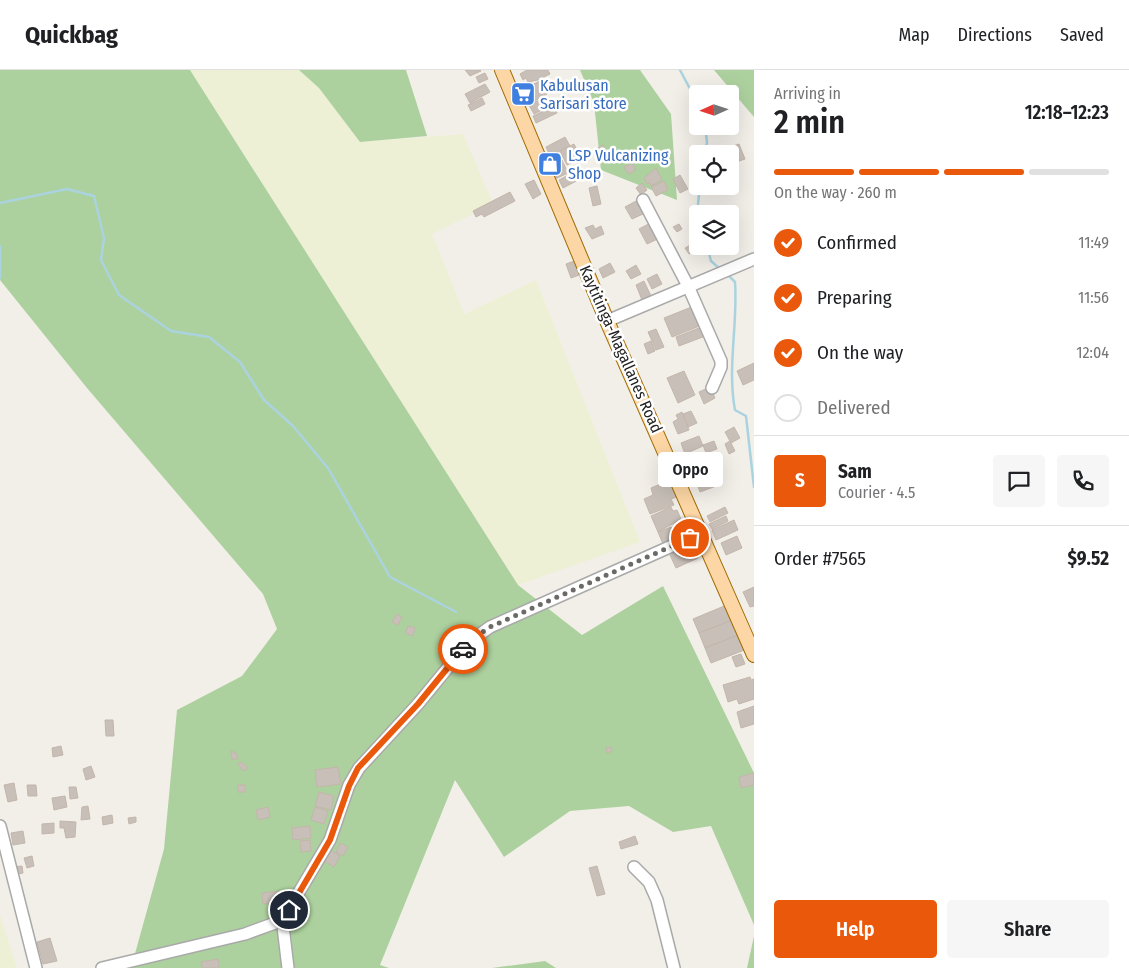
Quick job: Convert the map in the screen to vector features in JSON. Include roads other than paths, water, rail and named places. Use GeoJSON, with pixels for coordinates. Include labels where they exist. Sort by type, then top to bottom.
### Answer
{"type":"FeatureCollection","features":[{"type":"Feature","properties":{"kind":"main road","name":"Kaytitinga-Magallanes Road"},"geometry":{"type":"LineString","coordinates":[[502,70],[608,321],[754,655]]}},
{"type":"Feature","properties":{"kind":"street"},"geometry":{"type":"LineString","coordinates":[[643,200],[688,286],[721,361],[721,367],[712,388]]}},
{"type":"Feature","properties":{"kind":"street"},"geometry":{"type":"LineString","coordinates":[[608,321],[754,259]]}},
{"type":"Feature","properties":{"kind":"street"},"geometry":{"type":"LineString","coordinates":[[102,968],[245,934],[262,929],[282,918],[330,840],[349,786],[358,768],[418,704],[469,642],[490,627],[701,533]]}},
{"type":"Feature","properties":{"kind":"street"},"geometry":{"type":"LineString","coordinates":[[0,826],[36,968]]}},
{"type":"Feature","properties":{"kind":"street"},"geometry":{"type":"LineString","coordinates":[[634,867],[649,882],[658,900],[674,968]]}},
{"type":"Feature","properties":{"kind":"street"},"geometry":{"type":"LineString","coordinates":[[282,918],[288,968]]}},
{"type":"Feature","properties":{"kind":"waterway"},"geometry":{"type":"LineString","coordinates":[[680,70],[689,87]]}},
{"type":"Feature","properties":{"kind":"waterway"},"geometry":{"type":"LineString","coordinates":[[706,135],[706,145]]}},
{"type":"Feature","properties":{"kind":"waterway"},"geometry":{"type":"LineString","coordinates":[[0,203],[67,189],[94,196],[104,238],[101,260],[119,295],[171,331],[209,337],[240,362],[264,400],[293,426],[328,468],[390,577],[456,612]]}},
{"type":"Feature","properties":{"kind":"waterway"},"geometry":{"type":"LineString","coordinates":[[698,205],[699,195]]}},
{"type":"Feature","properties":{"kind":"waterway"},"geometry":{"type":"LineString","coordinates":[[0,246],[0,278]]}},
{"type":"Feature","properties":{"kind":"waterway"},"geometry":{"type":"LineString","coordinates":[[709,255],[711,261],[720,269]]}},
{"type":"Feature","properties":{"kind":"waterway"},"geometry":{"type":"LineString","coordinates":[[727,274],[735,282],[736,298],[732,362],[735,410],[746,416],[754,487]]}},
{"type":"Feature","properties":{"kind":"place","name":"Kabulusan Sarisari store"},"geometry":{"type":"Point","coordinates":[523,94]}},
{"type":"Feature","properties":{"kind":"place","name":"LSP Vulcanizing Shop"},"geometry":{"type":"Point","coordinates":[550,164]}},
{"type":"Feature","properties":{"kind":"place","name":"Oppo"},"geometry":{"type":"Point","coordinates":[690,538]}}]}
